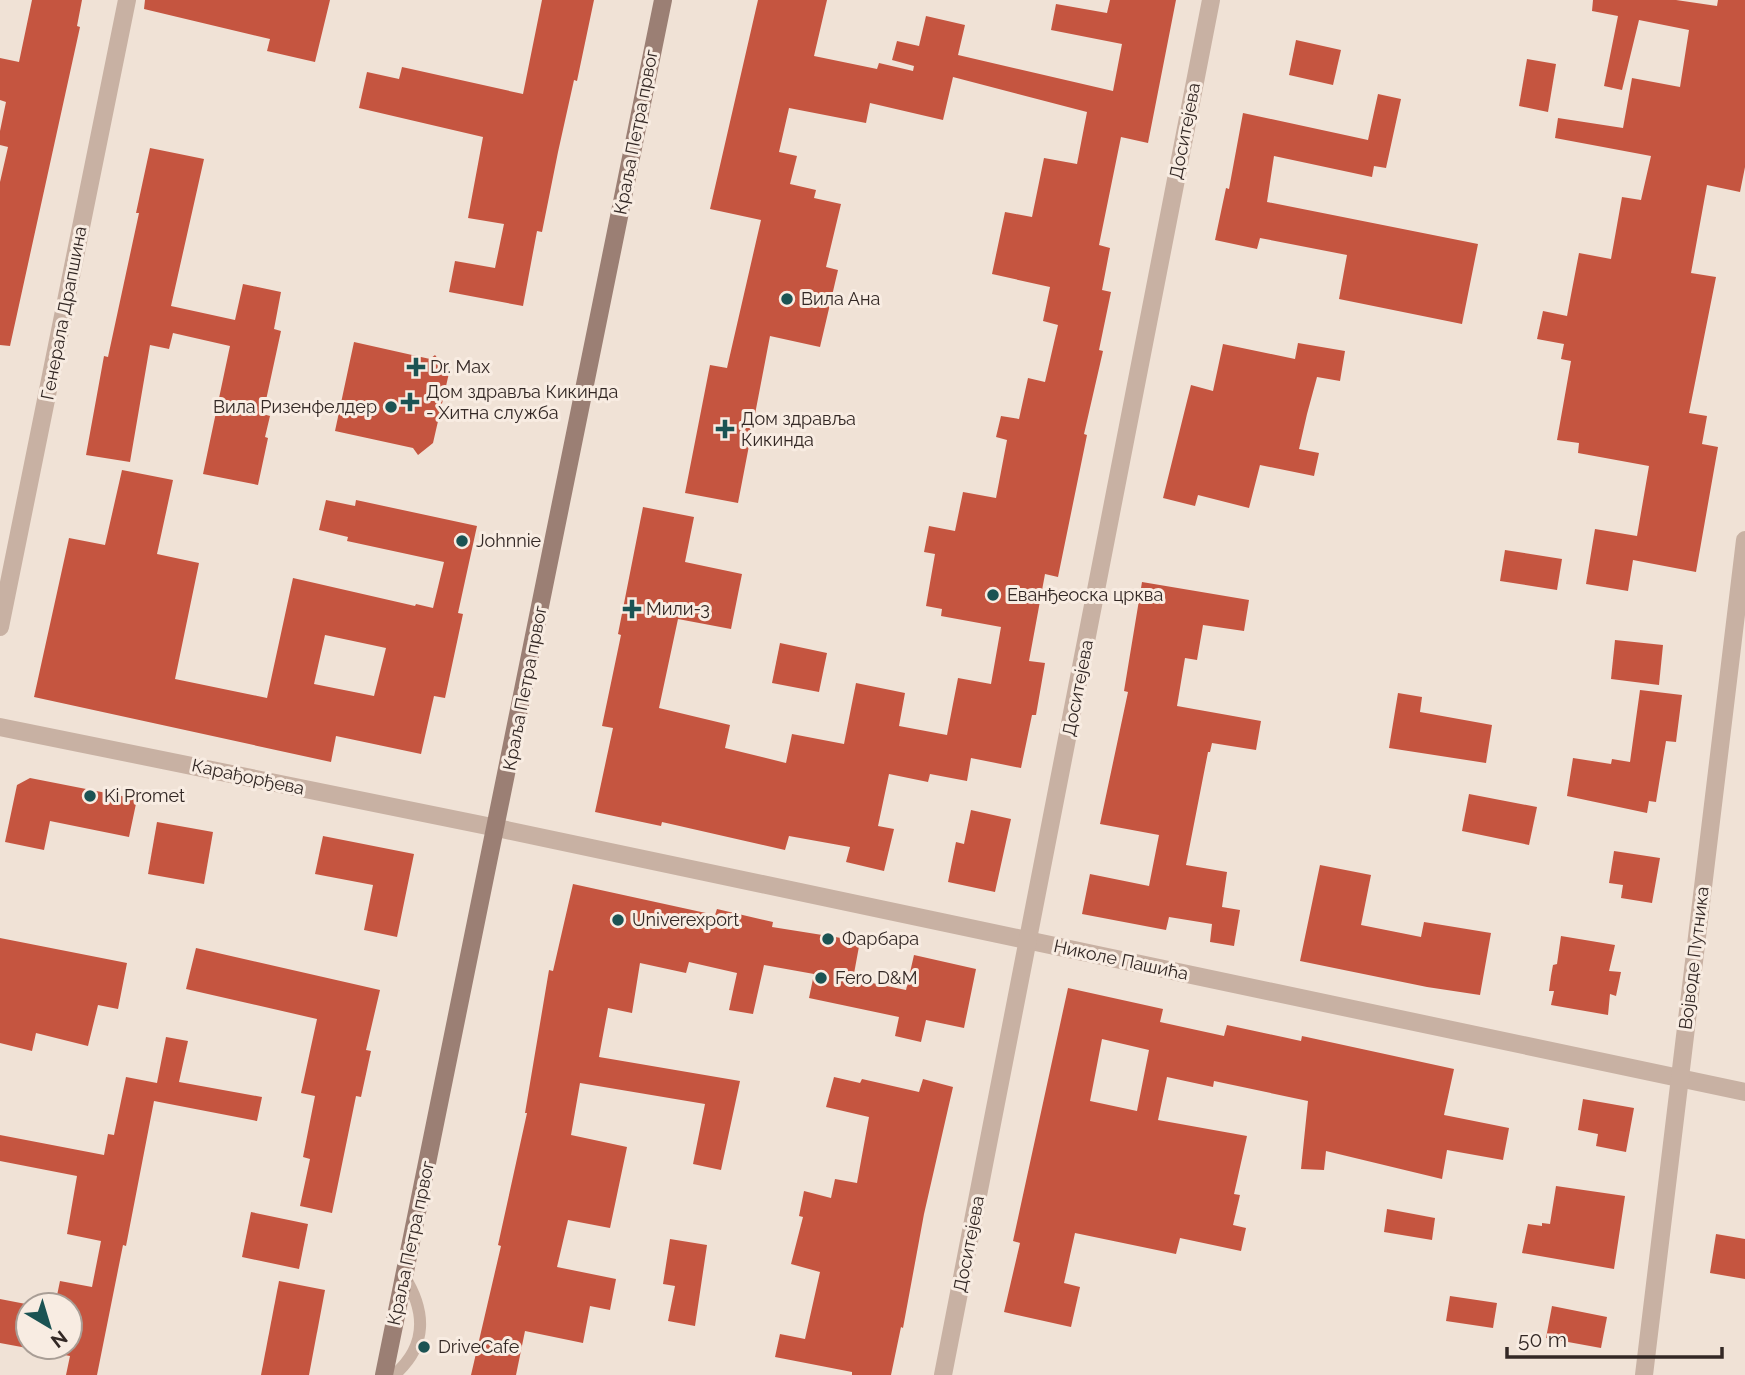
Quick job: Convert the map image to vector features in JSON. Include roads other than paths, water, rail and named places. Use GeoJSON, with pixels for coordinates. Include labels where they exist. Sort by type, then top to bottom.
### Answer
{"type":"FeatureCollection","features":[{"type":"Feature","properties":{"kind":"street","name":"Генерала Драпшина"},"geometry":{"type":"LineString","coordinates":[[0,627],[127,0]]}},
{"type":"Feature","properties":{"kind":"street","name":"Краља Петра првог"},"geometry":{"type":"LineString","coordinates":[[384,1375],[663,0]]}},
{"type":"Feature","properties":{"kind":"street","name":"Доситејева"},"geometry":{"type":"LineString","coordinates":[[943,1375],[1211,0]]}},
{"type":"Feature","properties":{"kind":"street","name":"Војводе Путника"},"geometry":{"type":"LineString","coordinates":[[1644,1375],[1745,540]]}},
{"type":"Feature","properties":{"kind":"street","name":"Карађорђева"},"geometry":{"type":"LineString","coordinates":[[0,727],[496,828]]}},
{"type":"Feature","properties":{"kind":"street","name":"Николе Пашића"},"geometry":{"type":"LineString","coordinates":[[496,828],[1745,1092]]}},
{"type":"Feature","properties":{"kind":"lane"},"geometry":{"type":"LineString","coordinates":[[394,1375],[407,1361],[418,1340],[421,1326],[418,1303],[404,1276]]}},
{"type":"Feature","properties":{"kind":"place","name":"Вила Ана"},"geometry":{"type":"Point","coordinates":[787,299]}},
{"type":"Feature","properties":{"kind":"place","name":"Dr. Max"},"geometry":{"type":"Point","coordinates":[416,367]}},
{"type":"Feature","properties":{"kind":"place","name":"Дом здравља Кикинда - Хитна служба"},"geometry":{"type":"Point","coordinates":[410,402]}},
{"type":"Feature","properties":{"kind":"place","name":"Вила Ризенфелдер"},"geometry":{"type":"Point","coordinates":[391,407]}},
{"type":"Feature","properties":{"kind":"place","name":"Дом здравља Кикинда"},"geometry":{"type":"Point","coordinates":[725,429]}},
{"type":"Feature","properties":{"kind":"place","name":"Johnnie"},"geometry":{"type":"Point","coordinates":[462,541]}},
{"type":"Feature","properties":{"kind":"place","name":"Еванђеоска црква"},"geometry":{"type":"Point","coordinates":[993,595]}},
{"type":"Feature","properties":{"kind":"place","name":"Мили-3"},"geometry":{"type":"Point","coordinates":[632,609]}},
{"type":"Feature","properties":{"kind":"place","name":"Ki Promet"},"geometry":{"type":"Point","coordinates":[90,796]}},
{"type":"Feature","properties":{"kind":"place","name":"Univerexport"},"geometry":{"type":"Point","coordinates":[618,920]}},
{"type":"Feature","properties":{"kind":"place","name":"Фарбара"},"geometry":{"type":"Point","coordinates":[828,939]}},
{"type":"Feature","properties":{"kind":"place","name":"Fero D&M"},"geometry":{"type":"Point","coordinates":[821,978]}},
{"type":"Feature","properties":{"kind":"place","name":"DriveCafe"},"geometry":{"type":"Point","coordinates":[424,1347]}}]}
